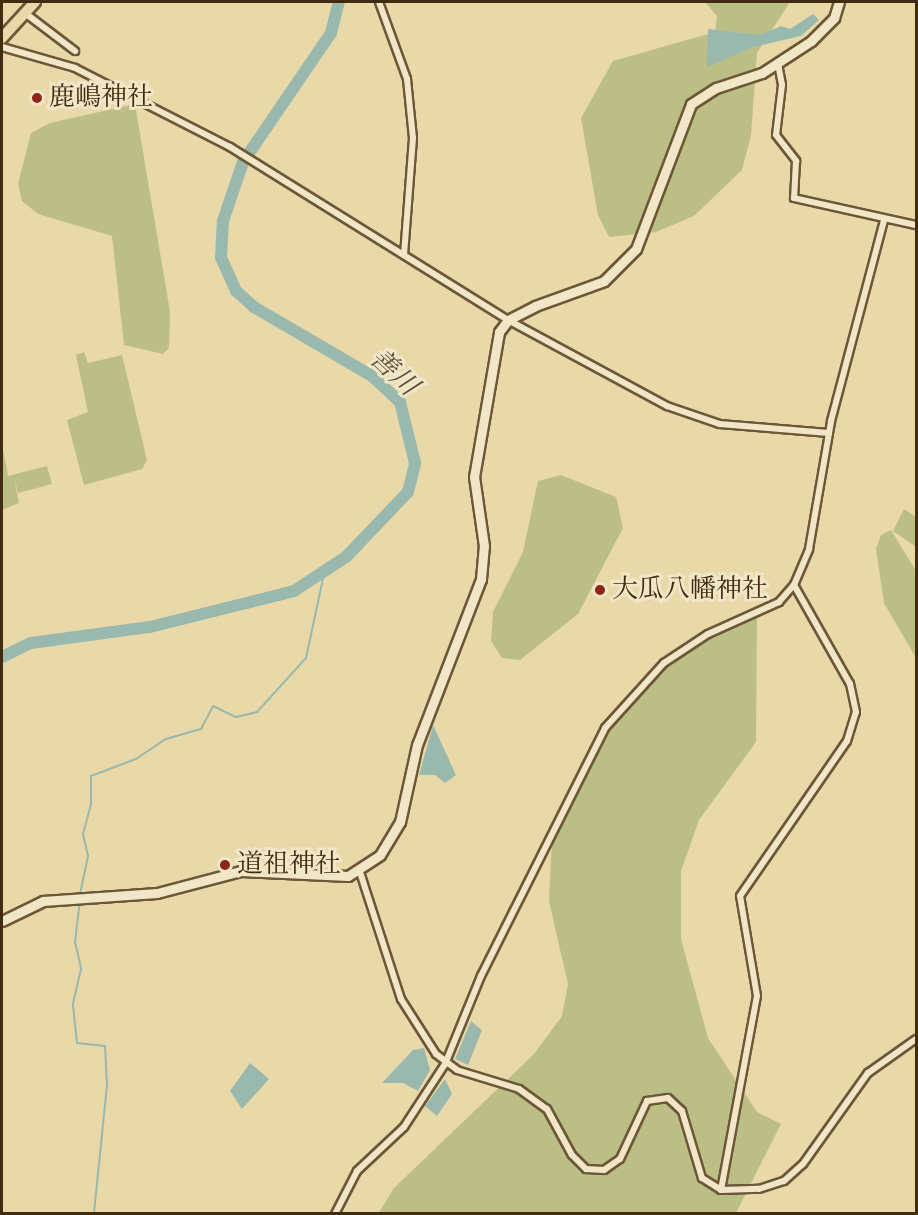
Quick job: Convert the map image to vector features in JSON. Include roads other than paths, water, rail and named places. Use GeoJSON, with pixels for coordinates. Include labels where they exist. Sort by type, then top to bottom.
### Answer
{"type":"FeatureCollection","features":[{"type":"Feature","properties":{"kind":"highway"},"geometry":{"type":"LineString","coordinates":[[2,38],[35,2]]}},
{"type":"Feature","properties":{"kind":"street"},"geometry":{"type":"LineString","coordinates":[[379,2],[407,79],[413,138],[404,255]]}},
{"type":"Feature","properties":{"kind":"street"},"geometry":{"type":"LineString","coordinates":[[2,921],[43,901],[157,892],[241,871],[336,878],[359,869],[392,841],[417,745],[472,611],[484,546],[474,477],[499,332],[508,320],[604,281],[636,249],[691,104],[702,94],[778,64],[824,31],[839,2]]}},
{"type":"Feature","properties":{"kind":"street"},"geometry":{"type":"LineString","coordinates":[[25,13],[75,51]]}},
{"type":"Feature","properties":{"kind":"street"},"geometry":{"type":"LineString","coordinates":[[2,47],[75,68],[230,147],[508,320],[699,419],[829,433]]}},
{"type":"Feature","properties":{"kind":"street"},"geometry":{"type":"LineString","coordinates":[[778,64],[782,85],[776,135],[796,161],[794,198],[884,220],[916,225]]}},
{"type":"Feature","properties":{"kind":"street"},"geometry":{"type":"LineString","coordinates":[[334,1214],[357,1171],[404,1127],[445,1064],[481,976],[605,728],[664,663],[708,634],[779,602],[794,585],[809,549],[829,433],[884,220]]}},
{"type":"Feature","properties":{"kind":"street"},"geometry":{"type":"LineString","coordinates":[[721,1190],[757,996],[740,896],[846,741],[856,712],[850,684],[794,585]]}},
{"type":"Feature","properties":{"kind":"street"},"geometry":{"type":"LineString","coordinates":[[359,869],[401,999],[445,1064],[519,1089],[547,1109],[572,1155],[586,1169],[603,1170],[620,1158],[647,1101],[668,1098],[682,1112],[702,1178],[721,1190],[759,1189],[784,1181],[803,1164],[868,1073],[916,1039]]}},
{"type":"Feature","properties":{"kind":"water"},"geometry":{"type":"Polygon","coordinates":[[[813,14],[819,20],[801,36],[753,47],[707,67],[708,29],[760,35],[781,26],[790,29],[813,14]]]}},
{"type":"Feature","properties":{"kind":"water"},"geometry":{"type":"Polygon","coordinates":[[[433,725],[456,775],[445,783],[435,775],[419,775],[433,725]]]}},
{"type":"Feature","properties":{"kind":"water"},"geometry":{"type":"Polygon","coordinates":[[[471,1021],[482,1030],[468,1065],[455,1059],[471,1021]]]}},
{"type":"Feature","properties":{"kind":"water"},"geometry":{"type":"Polygon","coordinates":[[[424,1048],[430,1070],[418,1091],[403,1083],[382,1083],[413,1050],[424,1048]]]}},
{"type":"Feature","properties":{"kind":"water"},"geometry":{"type":"Polygon","coordinates":[[[250,1063],[269,1079],[242,1109],[230,1091],[250,1063]]]}},
{"type":"Feature","properties":{"kind":"water"},"geometry":{"type":"Polygon","coordinates":[[[445,1079],[452,1094],[437,1116],[425,1106],[445,1079]]]}},
{"type":"Feature","properties":{"kind":"waterway","name":"善川"},"geometry":{"type":"LineString","coordinates":[[2,657],[31,643],[150,627],[294,591],[346,557],[408,492],[415,463],[400,402],[372,376],[254,307],[236,291],[221,258],[223,221],[243,162],[331,33],[339,2]]}},
{"type":"Feature","properties":{"kind":"waterway"},"geometry":{"type":"LineString","coordinates":[[80,894],[88,856],[83,834],[91,805],[91,776],[136,759],[166,739],[201,729],[213,706],[236,717],[257,712],[306,658],[324,574]]}},
{"type":"Feature","properties":{"kind":"waterway"},"geometry":{"type":"LineString","coordinates":[[80,900],[75,942],[81,969],[73,1005],[77,1043],[105,1046],[107,1085],[94,1214]]}},
{"type":"Feature","properties":{"kind":"place","name":"鹿嶋神社"},"geometry":{"type":"Point","coordinates":[37,98]}},
{"type":"Feature","properties":{"kind":"place","name":"大瓜八幡神社"},"geometry":{"type":"Point","coordinates":[600,590]}},
{"type":"Feature","properties":{"kind":"place","name":"道祖神社"},"geometry":{"type":"Point","coordinates":[225,865]}}]}
